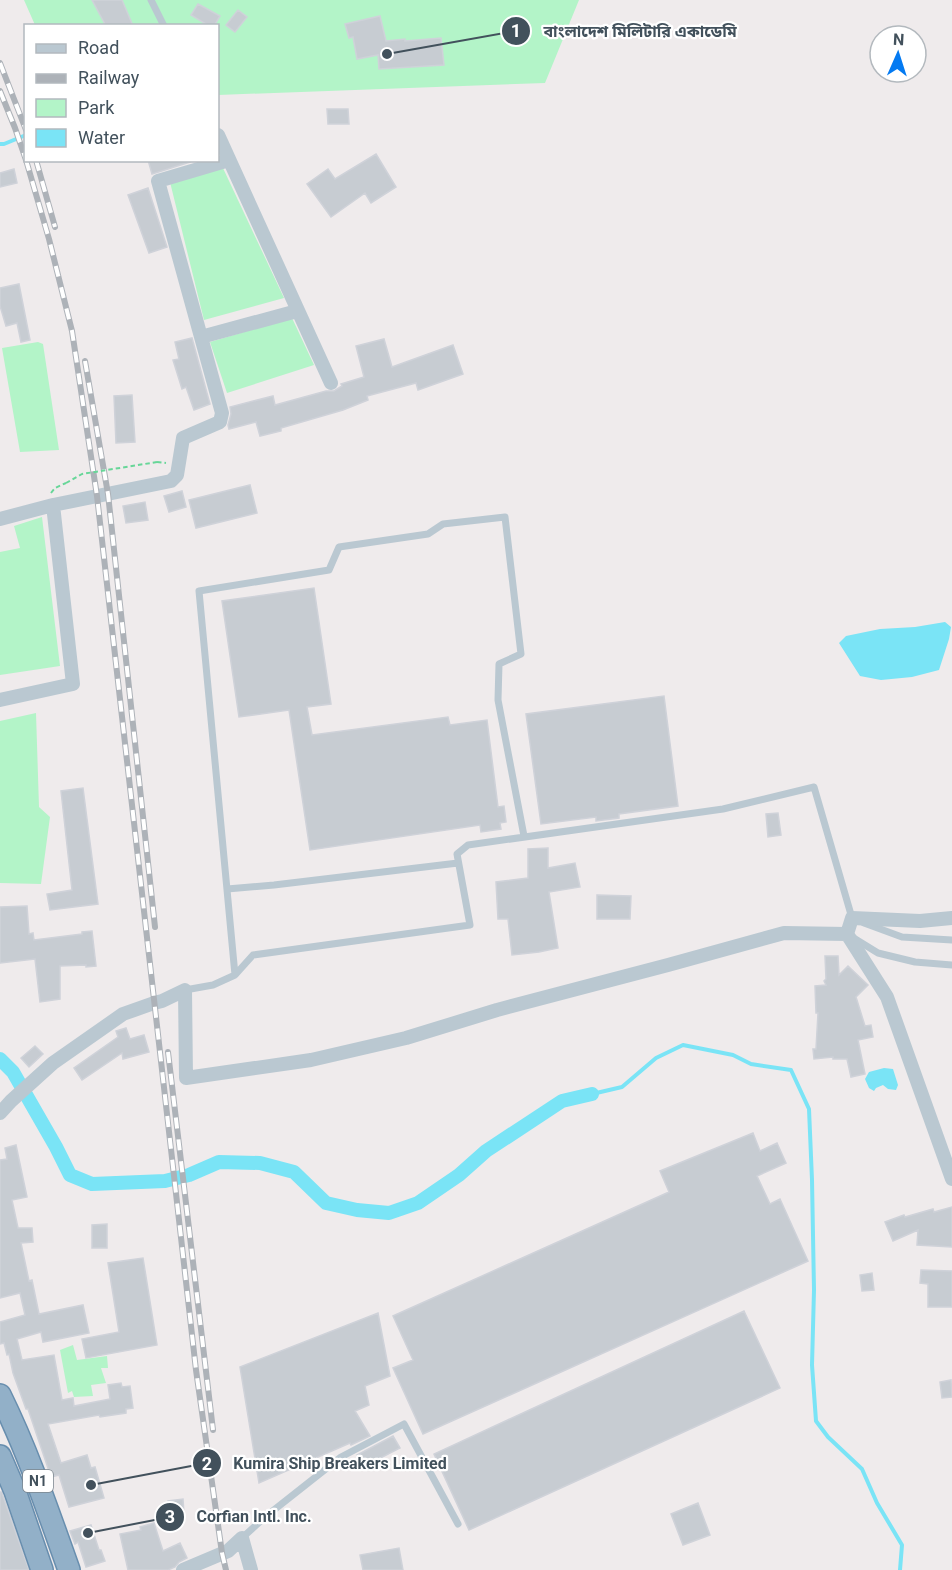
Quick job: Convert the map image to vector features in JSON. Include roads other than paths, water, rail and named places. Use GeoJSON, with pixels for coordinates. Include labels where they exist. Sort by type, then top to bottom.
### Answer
{"type":"FeatureCollection","features":[{"type":"Feature","properties":{"kind":"highway","name":"N1"},"geometry":{"type":"LineString","coordinates":[[0,1395],[16,1427],[69,1570]]}},
{"type":"Feature","properties":{"kind":"highway","name":"N1"},"geometry":{"type":"LineString","coordinates":[[0,1456],[15,1491],[42,1570]]}},
{"type":"Feature","properties":{"kind":"street"},"geometry":{"type":"LineString","coordinates":[[219,137],[330,383]]}},
{"type":"Feature","properties":{"kind":"street"},"geometry":{"type":"LineString","coordinates":[[0,519],[171,481],[177,475],[183,438],[220,422],[222,413],[158,181],[229,160]]}},
{"type":"Feature","properties":{"kind":"street"},"geometry":{"type":"LineString","coordinates":[[201,337],[297,310]]}},
{"type":"Feature","properties":{"kind":"street"},"geometry":{"type":"LineString","coordinates":[[0,700],[73,684],[52,506]]}},
{"type":"Feature","properties":{"kind":"street"},"geometry":{"type":"LineString","coordinates":[[952,918],[920,921],[852,918],[847,934],[887,997],[952,1179]]}},
{"type":"Feature","properties":{"kind":"street"},"geometry":{"type":"LineString","coordinates":[[0,1113],[53,1063],[123,1014],[162,1001],[184,990],[186,1078],[311,1060],[406,1038],[497,1010],[784,933],[847,934]]}},
{"type":"Feature","properties":{"kind":"street"},"geometry":{"type":"LineString","coordinates":[[183,1570],[228,1551],[242,1538],[251,1570]]}},
{"type":"Feature","properties":{"kind":"lane"},"geometry":{"type":"LineString","coordinates":[[152,0],[164,24]]}},
{"type":"Feature","properties":{"kind":"lane"},"geometry":{"type":"LineString","coordinates":[[235,975],[199,591],[329,570],[339,548],[428,534],[443,524],[505,517],[521,654],[499,664],[498,700],[524,836]]}},
{"type":"Feature","properties":{"kind":"lane"},"geometry":{"type":"LineString","coordinates":[[184,990],[213,985],[235,975],[253,955],[470,925],[457,854],[468,844],[723,809],[814,787],[852,918],[902,937],[952,940]]}},
{"type":"Feature","properties":{"kind":"lane"},"geometry":{"type":"LineString","coordinates":[[227,889],[458,863]]}},
{"type":"Feature","properties":{"kind":"lane"},"geometry":{"type":"LineString","coordinates":[[847,934],[878,953],[915,962],[952,965]]}},
{"type":"Feature","properties":{"kind":"lane"},"geometry":{"type":"LineString","coordinates":[[242,1538],[265,1516],[341,1457],[404,1425],[458,1524]]}},
{"type":"Feature","properties":{"kind":"water"},"geometry":{"type":"Polygon","coordinates":[[[945,622],[951,627],[939,670],[912,677],[881,680],[860,676],[839,643],[846,636],[880,629],[945,622]]]}},
{"type":"Feature","properties":{"kind":"water"},"geometry":{"type":"Polygon","coordinates":[[[884,1068],[893,1069],[898,1085],[896,1090],[888,1089],[883,1085],[874,1091],[869,1088],[865,1079],[869,1072],[884,1068]]]}},
{"type":"Feature","properties":{"kind":"waterway"},"geometry":{"type":"LineString","coordinates":[[0,144],[24,136]]}},
{"type":"Feature","properties":{"kind":"waterway"},"geometry":{"type":"LineString","coordinates":[[592,1094],[622,1087],[656,1058],[683,1045],[733,1055],[751,1064],[791,1070],[809,1109],[814,1290],[812,1365],[816,1421],[828,1437],[862,1469],[877,1503],[902,1545],[900,1570]]}},
{"type":"Feature","properties":{"kind":"waterway"},"geometry":{"type":"LineString","coordinates":[[0,1059],[13,1072],[70,1175],[92,1184],[165,1181],[189,1175],[219,1162],[260,1163],[294,1172],[326,1203],[357,1210],[389,1213],[418,1203],[459,1175],[486,1151],[562,1101],[592,1094]]}},
{"type":"Feature","properties":{"kind":"railway"},"geometry":{"type":"LineString","coordinates":[[0,63],[24,125]]}},
{"type":"Feature","properties":{"kind":"railway"},"geometry":{"type":"LineString","coordinates":[[0,91],[24,154]]}},
{"type":"Feature","properties":{"kind":"railway"},"geometry":{"type":"LineString","coordinates":[[27,162],[72,331],[97,496],[196,1370],[226,1570]]}},
{"type":"Feature","properties":{"kind":"railway"},"geometry":{"type":"LineString","coordinates":[[37,162],[55,227]]}},
{"type":"Feature","properties":{"kind":"railway"},"geometry":{"type":"LineString","coordinates":[[85,361],[108,494],[155,927]]}},
{"type":"Feature","properties":{"kind":"railway"},"geometry":{"type":"LineString","coordinates":[[168,1052],[213,1430]]}},
{"type":"Feature","properties":{"kind":"place","name":"বাংলাদেশ মিলিটারি একাডেমি"},"geometry":{"type":"Point","coordinates":[387,54]}},
{"type":"Feature","properties":{"kind":"place","name":"Kumira Ship Breakers Limited"},"geometry":{"type":"Point","coordinates":[91,1485]}},
{"type":"Feature","properties":{"kind":"place","name":"Corfian Intl. Inc."},"geometry":{"type":"Point","coordinates":[88,1533]}}]}
